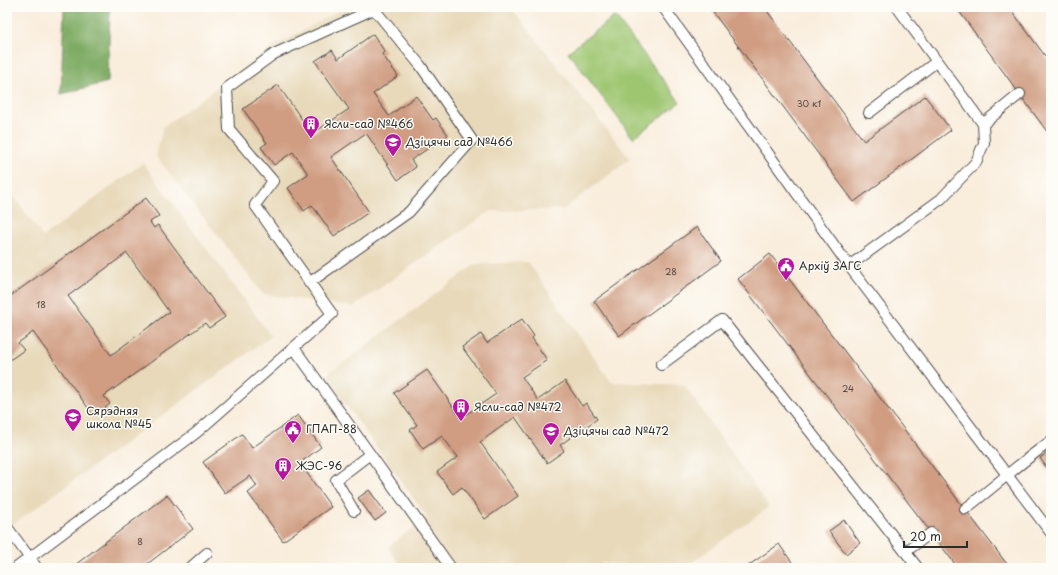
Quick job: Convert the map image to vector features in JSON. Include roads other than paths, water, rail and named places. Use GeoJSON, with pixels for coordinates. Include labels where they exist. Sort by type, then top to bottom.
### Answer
{"type":"FeatureCollection","features":[{"type":"Feature","properties":{"kind":"lane"},"geometry":{"type":"LineString","coordinates":[[663,7],[849,266],[1051,534]]}},
{"type":"Feature","properties":{"kind":"lane"},"geometry":{"type":"LineString","coordinates":[[849,266],[941,199],[976,162],[984,143],[983,124],[897,7]]}},
{"type":"Feature","properties":{"kind":"lane"},"geometry":{"type":"LineString","coordinates":[[16,568],[196,433],[332,314],[309,283],[255,205],[273,181],[229,129],[227,88],[274,54],[374,9],[420,65],[472,140],[410,212],[309,283]]}},
{"type":"Feature","properties":{"kind":"lane"},"geometry":{"type":"LineString","coordinates":[[869,113],[936,62]]}},
{"type":"Feature","properties":{"kind":"lane"},"geometry":{"type":"LineString","coordinates":[[983,124],[1020,94]]}},
{"type":"Feature","properties":{"kind":"lane"},"geometry":{"type":"LineString","coordinates":[[661,365],[722,320],[918,568]]}},
{"type":"Feature","properties":{"kind":"lane"},"geometry":{"type":"LineString","coordinates":[[294,348],[451,568]]}},
{"type":"Feature","properties":{"kind":"lane"},"geometry":{"type":"LineString","coordinates":[[965,509],[987,493],[1007,474],[1051,441]]}},
{"type":"Feature","properties":{"kind":"lane"},"geometry":{"type":"LineString","coordinates":[[354,511],[336,480],[370,454]]}},
{"type":"Feature","properties":{"kind":"lane"},"geometry":{"type":"LineString","coordinates":[[7,527],[37,568]]}},
{"type":"Feature","properties":{"kind":"lane"},"geometry":{"type":"LineString","coordinates":[[905,552],[932,533]]}},
{"type":"Feature","properties":{"kind":"lane"},"geometry":{"type":"LineString","coordinates":[[190,568],[207,553]]}},
{"type":"Feature","properties":{"kind":"place","name":"Ясли-сад №466"},"geometry":{"type":"Point","coordinates":[311,139]}},
{"type":"Feature","properties":{"kind":"place","name":"Дзіцячы сад №466"},"geometry":{"type":"Point","coordinates":[393,157]}},
{"type":"Feature","properties":{"kind":"place","name":"Архіў ЗАГС"},"geometry":{"type":"Point","coordinates":[786,281]}},
{"type":"Feature","properties":{"kind":"place","name":"Ясли-сад №472"},"geometry":{"type":"Point","coordinates":[461,422]}},
{"type":"Feature","properties":{"kind":"place","name":"Сярэдняя школа №45"},"geometry":{"type":"Point","coordinates":[73,432]}},
{"type":"Feature","properties":{"kind":"place","name":"ГПАП-88"},"geometry":{"type":"Point","coordinates":[293,444]}},
{"type":"Feature","properties":{"kind":"place","name":"Дзіцячы сад №472"},"geometry":{"type":"Point","coordinates":[551,446]}},
{"type":"Feature","properties":{"kind":"place","name":"ЖЭС-96"},"geometry":{"type":"Point","coordinates":[283,481]}}]}
